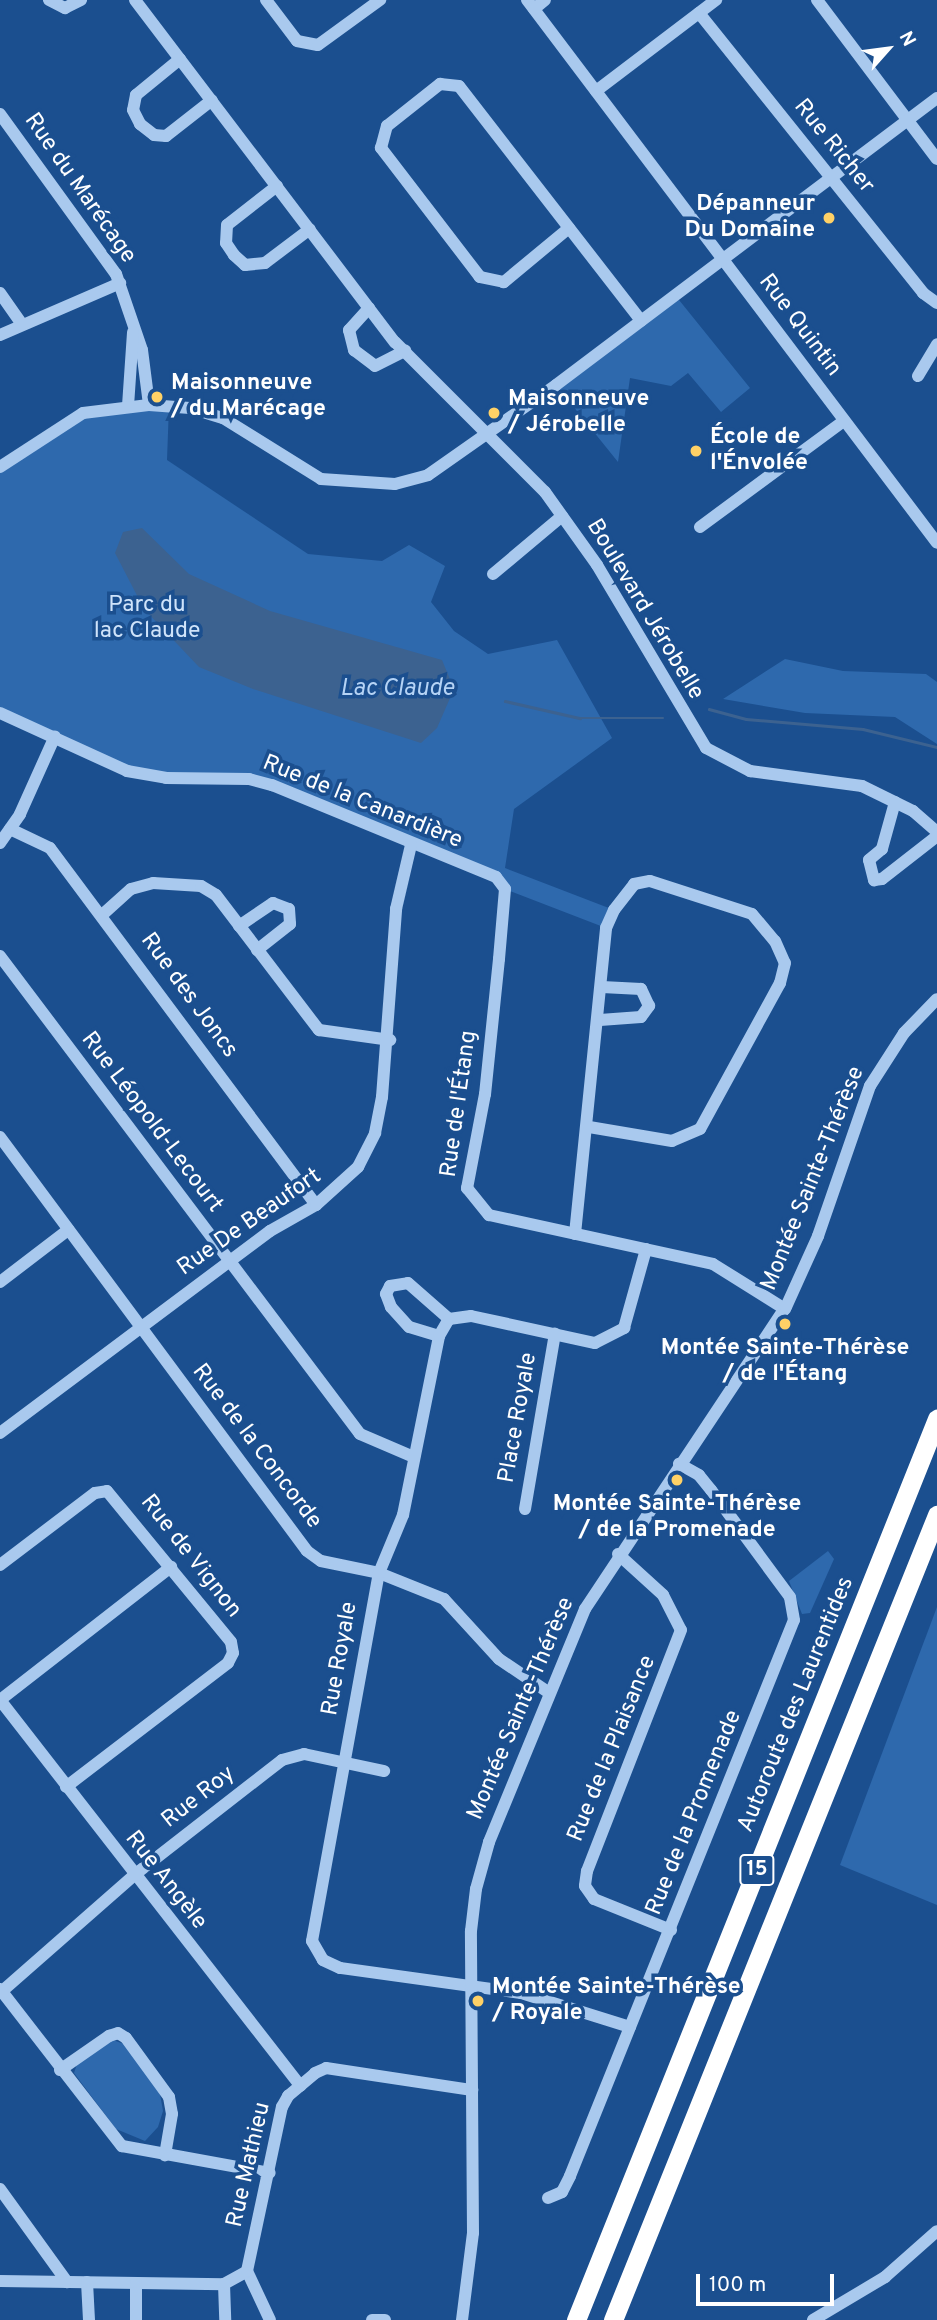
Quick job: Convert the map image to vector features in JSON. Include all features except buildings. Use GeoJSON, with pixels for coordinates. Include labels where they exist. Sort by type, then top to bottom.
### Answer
{"type":"FeatureCollection","features":[{"type":"Feature","properties":{"kind":"highway","name":"Autoroute des Laurentides"},"geometry":{"type":"LineString","coordinates":[[576,2320],[937,1419]]}},
{"type":"Feature","properties":{"kind":"highway","name":"15"},"geometry":{"type":"LineString","coordinates":[[614,2320],[937,1515]]}},
{"type":"Feature","properties":{"kind":"highway"},"geometry":{"type":"LineString","coordinates":[[625,2320],[634,2270]]}},
{"type":"Feature","properties":{"kind":"street"},"geometry":{"type":"LineString","coordinates":[[49,0],[65,8],[81,0]]}},
{"type":"Feature","properties":{"kind":"street","name":"Boulevard Jérobelle"},"geometry":{"type":"LineString","coordinates":[[135,0],[369,308],[405,351],[490,433],[562,516],[597,565],[706,748],[750,771],[840,781],[895,802],[937,834],[874,880],[868,872],[869,860],[882,849],[895,802]]}},
{"type":"Feature","properties":{"kind":"street"},"geometry":{"type":"LineString","coordinates":[[266,0],[296,41],[318,45],[380,0]]}},
{"type":"Feature","properties":{"kind":"street"},"geometry":{"type":"LineString","coordinates":[[531,5],[545,0]]}},
{"type":"Feature","properties":{"kind":"street"},"geometry":{"type":"LineString","coordinates":[[596,91],[716,0]]}},
{"type":"Feature","properties":{"kind":"street"},"geometry":{"type":"LineString","coordinates":[[817,0],[937,159]]}},
{"type":"Feature","properties":{"kind":"street","name":"Rue Quintin"},"geometry":{"type":"LineString","coordinates":[[531,5],[937,543]]}},
{"type":"Feature","properties":{"kind":"street","name":"Rue Richer"},"geometry":{"type":"LineString","coordinates":[[699,13],[923,293],[937,303]]}},
{"type":"Feature","properties":{"kind":"street"},"geometry":{"type":"LineString","coordinates":[[180,59],[136,95],[133,110],[140,124],[154,135],[166,136],[212,100]]}},
{"type":"Feature","properties":{"kind":"street"},"geometry":{"type":"LineString","coordinates":[[569,228],[504,282],[480,277],[381,148],[387,126],[440,84],[459,86],[569,228],[641,321]]}},
{"type":"Feature","properties":{"kind":"street"},"geometry":{"type":"LineString","coordinates":[[0,467],[72,418],[128,406],[149,405],[190,408],[223,418],[300,470],[342,483],[418,479],[490,433],[937,97]]}},
{"type":"Feature","properties":{"kind":"street","name":"Rue du Marécage"},"geometry":{"type":"LineString","coordinates":[[0,114],[120,284],[142,350],[149,405]]}},
{"type":"Feature","properties":{"kind":"street"},"geometry":{"type":"LineString","coordinates":[[277,186],[228,225],[226,243],[234,255],[245,265],[265,263],[310,229]]}},
{"type":"Feature","properties":{"kind":"street"},"geometry":{"type":"LineString","coordinates":[[0,335],[21,323],[120,284]]}},
{"type":"Feature","properties":{"kind":"street"},"geometry":{"type":"LineString","coordinates":[[0,293],[21,323]]}},
{"type":"Feature","properties":{"kind":"street"},"geometry":{"type":"LineString","coordinates":[[369,308],[349,330],[356,352],[375,366],[405,351]]}},
{"type":"Feature","properties":{"kind":"street","name":"Rue du Marécage"},"geometry":{"type":"LineString","coordinates":[[128,406],[134,329]]}},
{"type":"Feature","properties":{"kind":"street"},"geometry":{"type":"LineString","coordinates":[[918,376],[937,344]]}},
{"type":"Feature","properties":{"kind":"street"},"geometry":{"type":"LineString","coordinates":[[699,527],[844,421]]}},
{"type":"Feature","properties":{"kind":"street"},"geometry":{"type":"LineString","coordinates":[[493,574],[562,516]]}},
{"type":"Feature","properties":{"kind":"street","name":"Rue de la Canardière"},"geometry":{"type":"LineString","coordinates":[[0,713],[127,771],[166,778],[249,779],[272,785],[411,845],[496,877],[505,889]]}},
{"type":"Feature","properties":{"kind":"street"},"geometry":{"type":"LineString","coordinates":[[0,843],[10,829],[55,736]]}},
{"type":"Feature","properties":{"kind":"street","name":"Rue des Joncs"},"geometry":{"type":"LineString","coordinates":[[10,829],[50,848],[316,1205]]}},
{"type":"Feature","properties":{"kind":"street","name":"Rue De Beaufort"},"geometry":{"type":"LineString","coordinates":[[0,1433],[228,1262],[342,1185],[370,1147],[390,1040],[396,909],[411,845]]}},
{"type":"Feature","properties":{"kind":"street"},"geometry":{"type":"LineString","coordinates":[[575,1234],[600,1020],[606,928],[614,910],[634,884],[650,881],[752,914],[775,941],[785,963],[780,983],[700,1129],[672,1141],[589,1127]]}},
{"type":"Feature","properties":{"kind":"street"},"geometry":{"type":"LineString","coordinates":[[102,915],[131,889],[153,883],[201,886],[216,895],[319,1030],[390,1040]]}},
{"type":"Feature","properties":{"kind":"street","name":"Rue de l'Étang"},"geometry":{"type":"LineString","coordinates":[[505,889],[485,1094],[467,1188],[489,1214],[713,1264],[785,1309]]}},
{"type":"Feature","properties":{"kind":"street"},"geometry":{"type":"LineString","coordinates":[[239,926],[273,903],[289,909],[290,924],[257,950]]}},
{"type":"Feature","properties":{"kind":"street","name":"Rue Léopold-Lecourt"},"geometry":{"type":"LineString","coordinates":[[0,956],[360,1434],[414,1457]]}},
{"type":"Feature","properties":{"kind":"street"},"geometry":{"type":"LineString","coordinates":[[600,1020],[641,1017],[649,1006],[641,989],[602,987]]}},
{"type":"Feature","properties":{"kind":"street","name":"Montée Sainte-Thérèse"},"geometry":{"type":"LineString","coordinates":[[462,2320],[473,2245],[470,1985],[472,1919],[480,1870],[571,1637],[618,1554],[785,1309],[818,1236],[870,1086],[904,1033],[937,999]]}},
{"type":"Feature","properties":{"kind":"street","name":"Rue de la Concorde"},"geometry":{"type":"LineString","coordinates":[[2,1143],[307,1551],[321,1561],[379,1573],[444,1599],[499,1658],[548,1692]]}},
{"type":"Feature","properties":{"kind":"street"},"geometry":{"type":"LineString","coordinates":[[0,1282],[68,1230]]}},
{"type":"Feature","properties":{"kind":"street"},"geometry":{"type":"LineString","coordinates":[[439,1336],[410,1327],[391,1307],[386,1294],[390,1286],[408,1283],[449,1318],[471,1316],[595,1343],[624,1328],[646,1249]]}},
{"type":"Feature","properties":{"kind":"street","name":"Rue Royale"},"geometry":{"type":"LineString","coordinates":[[449,1318],[439,1336],[403,1515],[379,1573],[312,1941],[323,1960],[340,1968],[470,1985],[560,2002],[630,2027]]}},
{"type":"Feature","properties":{"kind":"street","name":"Place Royale"},"geometry":{"type":"LineString","coordinates":[[525,1508],[555,1334]]}},
{"type":"Feature","properties":{"kind":"street","name":"Rue de la Promenade"},"geometry":{"type":"LineString","coordinates":[[548,2198],[567,2183],[671,1930],[794,1616],[787,1593],[711,1490],[699,1475],[678,1464]]}},
{"type":"Feature","properties":{"kind":"street","name":"Rue de Vignon"},"geometry":{"type":"LineString","coordinates":[[0,1565],[95,1493],[107,1491],[231,1642],[233,1653],[228,1663],[66,1787]]}},
{"type":"Feature","properties":{"kind":"street","name":"Rue de la Plaisance"},"geometry":{"type":"LineString","coordinates":[[618,1554],[663,1595],[681,1630],[587,1871],[585,1886],[594,1899],[671,1930]]}},
{"type":"Feature","properties":{"kind":"street"},"geometry":{"type":"LineString","coordinates":[[0,1700],[171,1566]]}},
{"type":"Feature","properties":{"kind":"street","name":"Rue Angèle"},"geometry":{"type":"LineString","coordinates":[[0,1700],[134,1876],[300,2085]]}},
{"type":"Feature","properties":{"kind":"street","name":"Rue Roy"},"geometry":{"type":"LineString","coordinates":[[1,1991],[134,1876],[282,1760],[304,1754],[384,1771]]}},
{"type":"Feature","properties":{"kind":"street"},"geometry":{"type":"LineString","coordinates":[[1,1991],[60,2070],[122,2146],[270,2173]]}},
{"type":"Feature","properties":{"kind":"street"},"geometry":{"type":"LineString","coordinates":[[60,2070],[109,2036],[118,2033],[126,2038],[169,2097],[172,2114],[165,2155]]}},
{"type":"Feature","properties":{"kind":"street","name":"Rue Mathieu"},"geometry":{"type":"LineString","coordinates":[[247,2272],[282,2107],[300,2085],[326,2068],[472,2090]]}},
{"type":"Feature","properties":{"kind":"street"},"geometry":{"type":"LineString","coordinates":[[0,2189],[67,2282]]}},
{"type":"Feature","properties":{"kind":"street"},"geometry":{"type":"LineString","coordinates":[[813,2320],[885,2277],[937,2231]]}},
{"type":"Feature","properties":{"kind":"street"},"geometry":{"type":"LineString","coordinates":[[0,2281],[224,2284],[247,2272],[270,2320]]}},
{"type":"Feature","properties":{"kind":"street"},"geometry":{"type":"LineString","coordinates":[[87,2282],[89,2320]]}},
{"type":"Feature","properties":{"kind":"street"},"geometry":{"type":"LineString","coordinates":[[136,2283],[136,2320]]}},
{"type":"Feature","properties":{"kind":"street"},"geometry":{"type":"LineString","coordinates":[[224,2284],[225,2320]]}},
{"type":"Feature","properties":{"kind":"street"},"geometry":{"type":"LineString","coordinates":[[372,2320],[385,2320]]}},
{"type":"Feature","properties":{"kind":"green space"},"geometry":{"type":"Polygon","coordinates":[[[675,295],[750,388],[721,412],[688,373],[671,386],[630,378],[618,462],[556,385],[675,295]]]}},
{"type":"Feature","properties":{"kind":"green space","name":"Parc du lac Claude"},"geometry":{"type":"Polygon","coordinates":[[[169,406],[167,460],[308,554],[382,561],[409,545],[445,566],[431,602],[454,631],[488,654],[557,640],[612,738],[514,809],[505,868],[614,910],[606,928],[505,889],[502,883],[272,785],[127,771],[0,713],[0,467],[72,418],[169,406]]]}},
{"type":"Feature","properties":{"kind":"green space"},"geometry":{"type":"Polygon","coordinates":[[[785,659],[843,671],[926,674],[937,682],[937,744],[895,717],[805,713],[723,699],[785,659]]]}},
{"type":"Feature","properties":{"kind":"green space"},"geometry":{"type":"Polygon","coordinates":[[[828,1551],[834,1559],[810,1613],[802,1614],[789,1581],[828,1551]]]}},
{"type":"Feature","properties":{"kind":"green space"},"geometry":{"type":"Polygon","coordinates":[[[937,1607],[937,1905],[840,1865],[937,1607]]]}},
{"type":"Feature","properties":{"kind":"green space"},"geometry":{"type":"Polygon","coordinates":[[[113,2040],[124,2044],[160,2094],[163,2111],[158,2127],[145,2141],[116,2129],[74,2073],[77,2064],[113,2040]]]}},
{"type":"Feature","properties":{"kind":"water","name":"Lac Claude"},"geometry":{"type":"Polygon","coordinates":[[[142,528],[189,574],[270,611],[442,660],[454,689],[437,728],[421,743],[253,689],[199,667],[144,609],[115,553],[123,532],[142,528]]]}},
{"type":"Feature","properties":{"kind":"waterway"},"geometry":{"type":"LineString","coordinates":[[505,701],[580,718],[663,718]]}},
{"type":"Feature","properties":{"kind":"waterway"},"geometry":{"type":"LineString","coordinates":[[709,709],[746,719],[863,729],[937,747]]}},
{"type":"Feature","properties":{"kind":"place","name":"Dépanneur Du Domaine"},"geometry":{"type":"Point","coordinates":[829,218]}},
{"type":"Feature","properties":{"kind":"place","name":"Maisonneuve / du Marécage"},"geometry":{"type":"Point","coordinates":[157,397]}},
{"type":"Feature","properties":{"kind":"place","name":"Maisonneuve / Jérobelle"},"geometry":{"type":"Point","coordinates":[494,413]}},
{"type":"Feature","properties":{"kind":"place","name":"École de l'Énvolée"},"geometry":{"type":"Point","coordinates":[696,451]}},
{"type":"Feature","properties":{"kind":"place","name":"Montée Sainte-Thérèse / de l'Étang"},"geometry":{"type":"Point","coordinates":[785,1324]}},
{"type":"Feature","properties":{"kind":"place","name":"Montée Sainte-Thérèse / de la Promenade"},"geometry":{"type":"Point","coordinates":[677,1480]}},
{"type":"Feature","properties":{"kind":"place","name":"Montée Sainte-Thérèse / Royale"},"geometry":{"type":"Point","coordinates":[478,2001]}}]}
